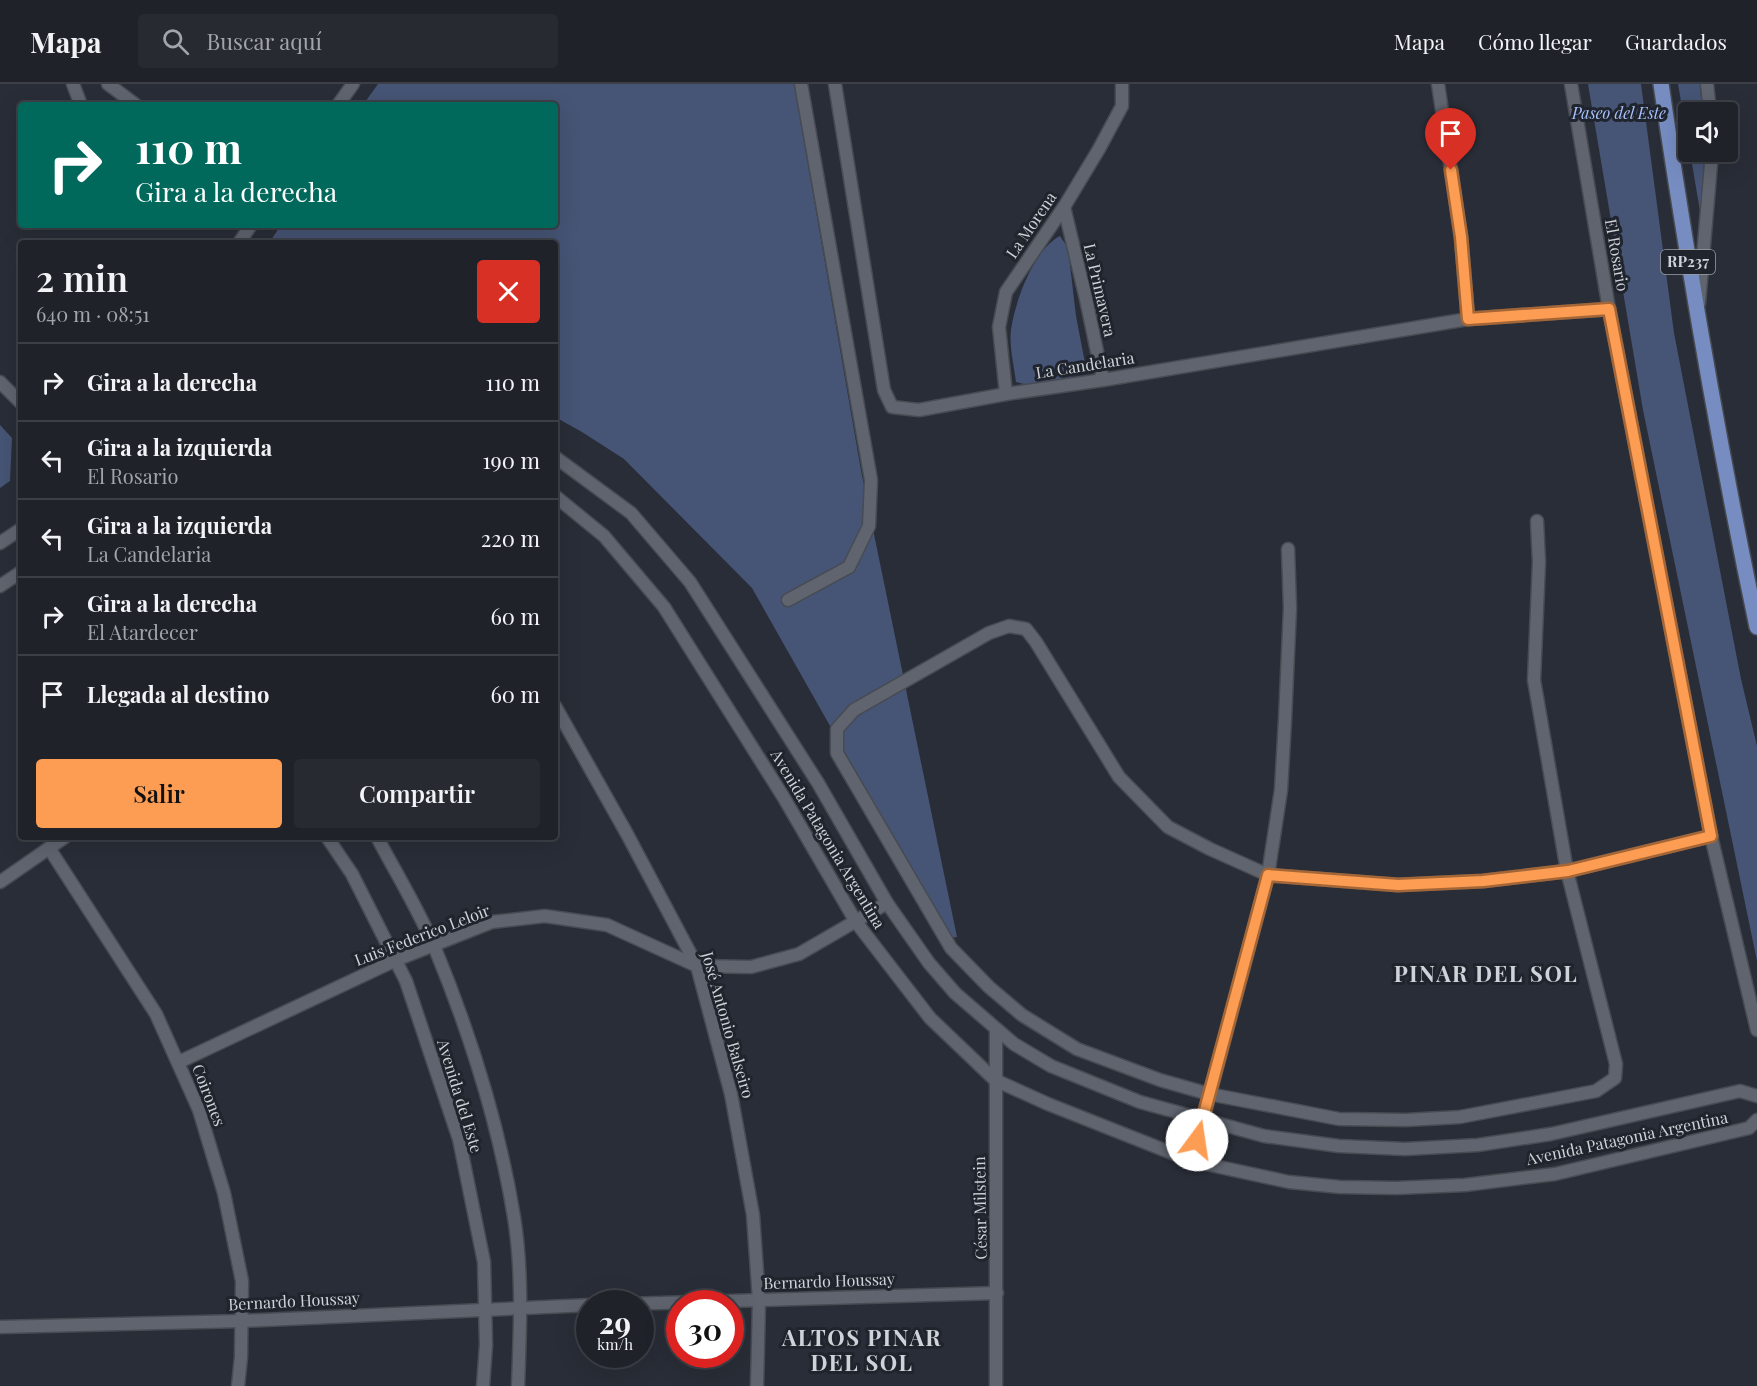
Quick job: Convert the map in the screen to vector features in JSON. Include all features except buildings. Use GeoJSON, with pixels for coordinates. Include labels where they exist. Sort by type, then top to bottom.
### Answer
{"type":"FeatureCollection","features":[{"type":"Feature","properties":{"kind":"main road","name":"RP237"},"geometry":{"type":"LineString","coordinates":[[1661,84],[1698,322],[1734,519],[1757,627]]}},
{"type":"Feature","properties":{"kind":"street"},"geometry":{"type":"LineString","coordinates":[[73,84],[80,102]]}},
{"type":"Feature","properties":{"kind":"street"},"geometry":{"type":"LineString","coordinates":[[108,84],[132,102]]}},
{"type":"Feature","properties":{"kind":"street"},"geometry":{"type":"LineString","coordinates":[[340,102],[353,84]]}},
{"type":"Feature","properties":{"kind":"street"},"geometry":{"type":"LineString","coordinates":[[788,600],[849,567],[869,526],[871,480],[801,84]]}},
{"type":"Feature","properties":{"kind":"street","name":"La Candelaria"},"geometry":{"type":"LineString","coordinates":[[835,84],[884,390],[892,407],[919,410],[1468,319],[1609,309]]}},
{"type":"Feature","properties":{"kind":"street","name":"La Morena"},"geometry":{"type":"LineString","coordinates":[[1006,394],[999,327],[1006,292],[1064,207],[1122,106],[1122,84]]}},
{"type":"Feature","properties":{"kind":"street"},"geometry":{"type":"LineString","coordinates":[[1438,84],[1461,237],[1468,319]]}},
{"type":"Feature","properties":{"kind":"street","name":"El Rosario"},"geometry":{"type":"LineString","coordinates":[[1571,84],[1609,309],[1711,836],[1757,1030]]}},
{"type":"Feature","properties":{"kind":"street"},"geometry":{"type":"LineString","coordinates":[[1707,84],[1709,102]]}},
{"type":"Feature","properties":{"kind":"street"},"geometry":{"type":"LineString","coordinates":[[1698,322],[1711,162]]}},
{"type":"Feature","properties":{"kind":"street","name":"La Primavera"},"geometry":{"type":"LineString","coordinates":[[1064,207],[1103,380]]}},
{"type":"Feature","properties":{"kind":"street"},"geometry":{"type":"LineString","coordinates":[[0,382],[18,400]]}},
{"type":"Feature","properties":{"kind":"street","name":"Avenida Patagonia Argentina"},"geometry":{"type":"LineString","coordinates":[[558,459],[631,513],[690,582],[818,783],[887,903],[929,963],[955,993],[996,1029],[1014,1044],[1051,1066],[1140,1102],[1264,1136],[1339,1146],[1405,1149],[1478,1145],[1551,1134],[1740,1091],[1757,1096]]}},
{"type":"Feature","properties":{"kind":"street","name":"Avenida Patagonia Argentina"},"geometry":{"type":"LineString","coordinates":[[558,500],[604,536],[664,607],[784,798],[856,922],[930,1018],[995,1080],[1048,1104],[1192,1161],[1289,1182],[1340,1186],[1396,1188],[1465,1185],[1555,1174],[1749,1128],[1757,1119]]}},
{"type":"Feature","properties":{"kind":"street"},"geometry":{"type":"LineString","coordinates":[[1537,521],[1539,562],[1534,680],[1568,871],[1616,1064],[1615,1078],[1596,1091],[1460,1117],[1406,1120],[1340,1119],[1209,1094],[1160,1080],[1077,1049],[1022,1015],[989,987],[951,948],[837,753],[837,729],[854,710],[989,633],[1009,627],[1026,629],[1119,777],[1168,827],[1268,875],[1398,885],[1483,881],[1568,871],[1711,836]]}},
{"type":"Feature","properties":{"kind":"street"},"geometry":{"type":"LineString","coordinates":[[0,543],[18,532]]}},
{"type":"Feature","properties":{"kind":"street"},"geometry":{"type":"LineString","coordinates":[[1192,1161],[1268,875],[1281,790],[1286,720],[1290,609],[1288,549]]}},
{"type":"Feature","properties":{"kind":"street"},"geometry":{"type":"LineString","coordinates":[[0,586],[18,574]]}},
{"type":"Feature","properties":{"kind":"street","name":"José Antonio Balseiro"},"geometry":{"type":"LineString","coordinates":[[558,711],[622,824],[697,966],[731,1094],[744,1154],[753,1215],[759,1300],[757,1386]]}},
{"type":"Feature","properties":{"kind":"street"},"geometry":{"type":"LineString","coordinates":[[0,882],[61,840]]}},
{"type":"Feature","properties":{"kind":"street","name":"Avenida del Este"},"geometry":{"type":"LineString","coordinates":[[329,840],[352,874],[406,981],[459,1139],[484,1262],[486,1345],[483,1386]]}},
{"type":"Feature","properties":{"kind":"street","name":"Avenida del Este"},"geometry":{"type":"LineString","coordinates":[[379,840],[433,945],[477,1064],[502,1154],[514,1219],[521,1306],[518,1386]]}},
{"type":"Feature","properties":{"kind":"street","name":"Coirones"},"geometry":{"type":"LineString","coordinates":[[49,848],[156,1014],[199,1110],[224,1193],[242,1281],[238,1386]]}},
{"type":"Feature","properties":{"kind":"street","name":"Luis Federico Leloir"},"geometry":{"type":"LineString","coordinates":[[178,1062],[396,960],[492,922],[545,916],[607,925],[697,966],[751,967],[799,954],[887,903]]}},
{"type":"Feature","properties":{"kind":"street","name":"César Milstein"},"geometry":{"type":"LineString","coordinates":[[996,1029],[996,1386]]}},
{"type":"Feature","properties":{"kind":"street","name":"Bernardo Houssay"},"geometry":{"type":"LineString","coordinates":[[654,1303],[997,1293]]}},
{"type":"Feature","properties":{"kind":"street","name":"Bernardo Houssay"},"geometry":{"type":"LineString","coordinates":[[0,1327],[242,1321],[521,1306],[576,1305]]}},
{"type":"Feature","properties":{"kind":"green space"},"geometry":{"type":"Polygon","coordinates":[[[378,84],[794,84],[862,476],[957,937],[950,938],[752,588],[624,459],[558,419],[558,240],[271,240],[279,228],[558,228],[558,102],[365,102],[378,84]]]}},
{"type":"Feature","properties":{"kind":"green space","name":"Paseo del Este"},"geometry":{"type":"Polygon","coordinates":[[[1588,84],[1641,84],[1674,333],[1741,679],[1757,746],[1757,961],[1643,410],[1588,84]]]}},
{"type":"Feature","properties":{"kind":"green space"},"geometry":{"type":"Polygon","coordinates":[[[1678,84],[1700,84],[1701,102],[1681,102],[1678,84]]]}},
{"type":"Feature","properties":{"kind":"green space"},"geometry":{"type":"Polygon","coordinates":[[[1692,162],[1704,162],[1700,211],[1692,162]]]}},
{"type":"Feature","properties":{"kind":"green space"},"geometry":{"type":"Polygon","coordinates":[[[1060,236],[1068,248],[1076,316],[1085,363],[1079,375],[1032,386],[1016,382],[1011,343],[1013,318],[1021,291],[1034,264],[1042,252],[1060,236]]]}},
{"type":"Feature","properties":{"kind":"green space"},"geometry":{"type":"Polygon","coordinates":[[[0,425],[12,438],[10,481],[0,488],[0,425]]]}},
{"type":"Feature","properties":{"kind":"district","name":"PINAR DEL SOL"},"geometry":{"type":"Point","coordinates":[1486,974]}},
{"type":"Feature","properties":{"kind":"district","name":"ALTOS PINAR DEL SOL"},"geometry":{"type":"Point","coordinates":[862,1350]}},
{"type":"Feature","properties":{"kind":"route"},"geometry":{"type":"LineString","coordinates":[[1197,1140],[1268,875],[1398,885],[1483,881],[1568,871],[1711,836],[1609,309],[1468,319],[1461,237],[1451,170]]}}]}
